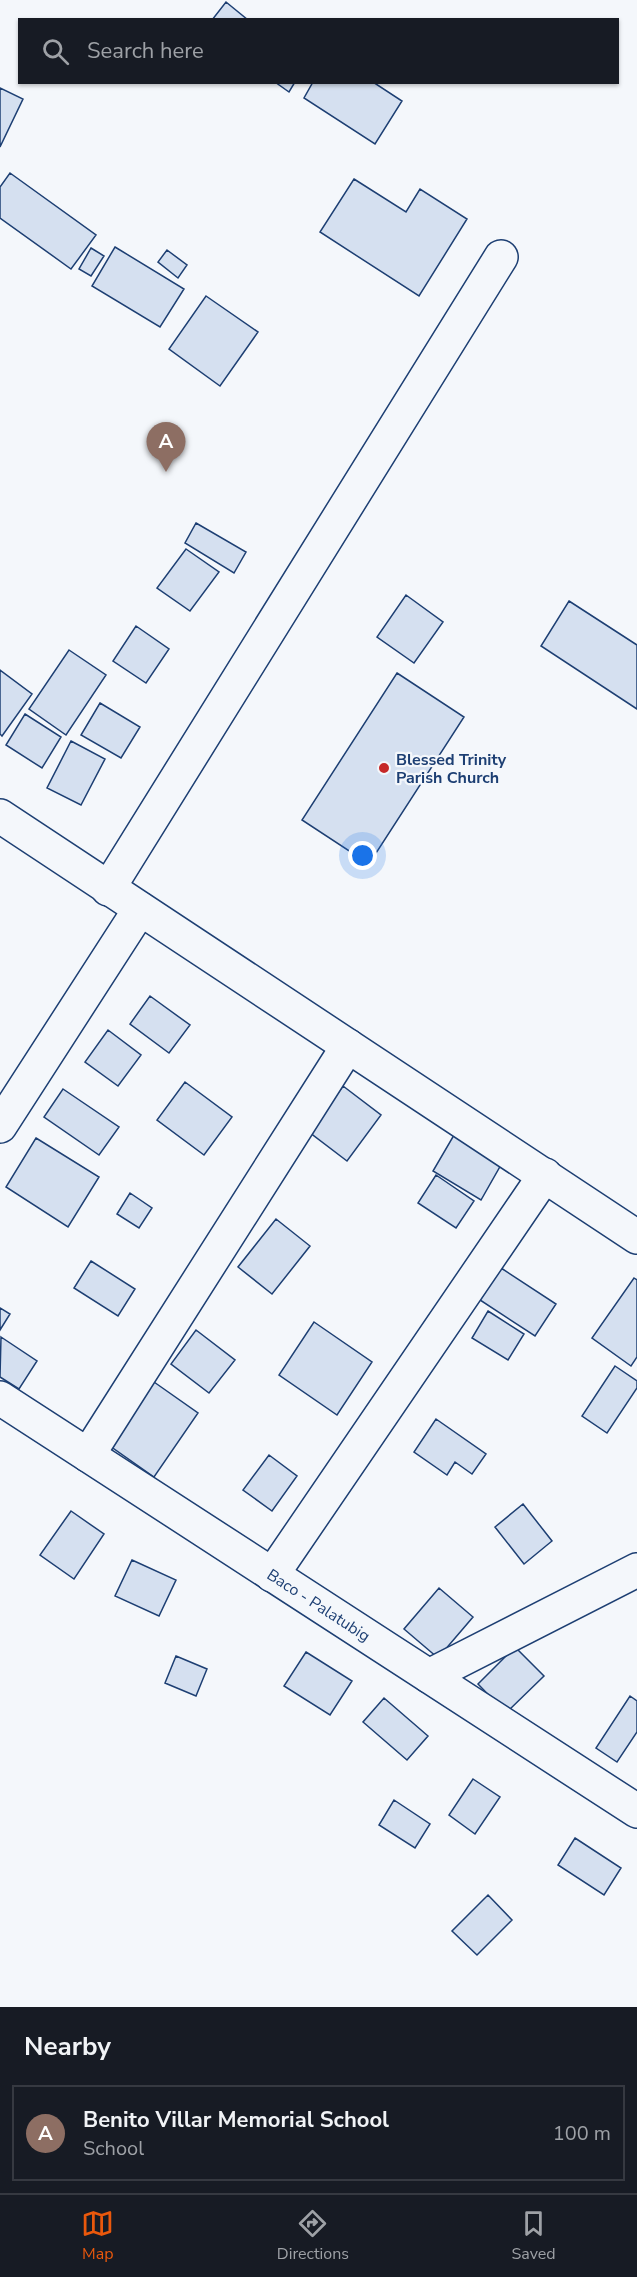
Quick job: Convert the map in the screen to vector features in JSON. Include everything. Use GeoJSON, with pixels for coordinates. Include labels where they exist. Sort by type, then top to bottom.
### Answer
{"type":"FeatureCollection","features":[{"type":"Feature","properties":{"kind":"street"},"geometry":{"type":"LineString","coordinates":[[108,889],[501,257]]}},
{"type":"Feature","properties":{"kind":"street"},"geometry":{"type":"LineString","coordinates":[[0,816],[637,1237]]}},
{"type":"Feature","properties":{"kind":"street"},"geometry":{"type":"LineString","coordinates":[[0,1126],[140,909]]}},
{"type":"Feature","properties":{"kind":"street"},"geometry":{"type":"LineString","coordinates":[[88,1455],[348,1046]]}},
{"type":"Feature","properties":{"kind":"street"},"geometry":{"type":"LineString","coordinates":[[272,1575],[545,1175]]}},
{"type":"Feature","properties":{"kind":"street","name":"Baco - Palatubig"},"geometry":{"type":"LineString","coordinates":[[0,1398],[637,1811]]}},
{"type":"Feature","properties":{"kind":"street"},"geometry":{"type":"LineString","coordinates":[[429,1676],[637,1570]]}},
{"type":"Feature","properties":{"kind":"building"},"geometry":{"type":"Polygon","coordinates":[[[226,2],[246,18],[214,18],[226,2]]]}},
{"type":"Feature","properties":{"kind":"building"},"geometry":{"type":"Polygon","coordinates":[[[278,84],[294,84],[289,92],[278,84]]]}},
{"type":"Feature","properties":{"kind":"building"},"geometry":{"type":"Polygon","coordinates":[[[312,84],[376,84],[402,101],[375,144],[304,98],[312,84]]]}},
{"type":"Feature","properties":{"kind":"building"},"geometry":{"type":"Polygon","coordinates":[[[0,88],[23,99],[0,147],[0,88]]]}},
{"type":"Feature","properties":{"kind":"building"},"geometry":{"type":"Polygon","coordinates":[[[10,173],[96,235],[71,269],[0,218],[0,187],[10,173]]]}},
{"type":"Feature","properties":{"kind":"building"},"geometry":{"type":"Polygon","coordinates":[[[354,179],[406,212],[420,189],[467,219],[419,296],[320,232],[354,179]]]}},
{"type":"Feature","properties":{"kind":"building"},"geometry":{"type":"Polygon","coordinates":[[[115,247],[184,289],[160,327],[92,286],[115,247]]]}},
{"type":"Feature","properties":{"kind":"building"},"geometry":{"type":"Polygon","coordinates":[[[91,248],[104,256],[91,276],[79,269],[91,248]]]}},
{"type":"Feature","properties":{"kind":"building"},"geometry":{"type":"Polygon","coordinates":[[[167,250],[187,265],[178,278],[158,262],[167,250]]]}},
{"type":"Feature","properties":{"kind":"building"},"geometry":{"type":"Polygon","coordinates":[[[206,296],[258,332],[220,386],[169,349],[206,296]]]}},
{"type":"Feature","properties":{"kind":"building"},"geometry":{"type":"Polygon","coordinates":[[[196,523],[246,552],[234,573],[185,543],[196,523]]]}},
{"type":"Feature","properties":{"kind":"building"},"geometry":{"type":"Polygon","coordinates":[[[186,549],[219,572],[190,611],[157,588],[186,549]]]}},
{"type":"Feature","properties":{"kind":"building"},"geometry":{"type":"Polygon","coordinates":[[[406,595],[443,622],[414,663],[377,637],[406,595]]]}},
{"type":"Feature","properties":{"kind":"building"},"geometry":{"type":"Polygon","coordinates":[[[569,601],[637,645],[637,709],[541,646],[569,601]]]}},
{"type":"Feature","properties":{"kind":"building"},"geometry":{"type":"Polygon","coordinates":[[[136,626],[169,649],[146,683],[113,661],[136,626]]]}},
{"type":"Feature","properties":{"kind":"building"},"geometry":{"type":"Polygon","coordinates":[[[69,650],[106,675],[66,735],[29,709],[69,650]]]}},
{"type":"Feature","properties":{"kind":"building"},"geometry":{"type":"Polygon","coordinates":[[[0,670],[32,694],[2,736],[0,734],[0,670]]]}},
{"type":"Feature","properties":{"kind":"building"},"geometry":{"type":"Polygon","coordinates":[[[397,673],[464,717],[369,864],[302,820],[397,673]]]}},
{"type":"Feature","properties":{"kind":"building"},"geometry":{"type":"Polygon","coordinates":[[[100,703],[140,727],[121,758],[81,735],[100,703]]]}},
{"type":"Feature","properties":{"kind":"building"},"geometry":{"type":"Polygon","coordinates":[[[25,714],[61,737],[42,768],[6,745],[25,714]]]}},
{"type":"Feature","properties":{"kind":"building"},"geometry":{"type":"Polygon","coordinates":[[[71,741],[105,759],[81,805],[47,788],[71,741]]]}},
{"type":"Feature","properties":{"kind":"building"},"geometry":{"type":"Polygon","coordinates":[[[150,996],[190,1025],[169,1053],[130,1024],[150,996]]]}},
{"type":"Feature","properties":{"kind":"building"},"geometry":{"type":"Polygon","coordinates":[[[108,1030],[141,1055],[118,1086],[85,1062],[108,1030]]]}},
{"type":"Feature","properties":{"kind":"building"},"geometry":{"type":"Polygon","coordinates":[[[185,1082],[232,1117],[204,1155],[157,1120],[185,1082]]]}},
{"type":"Feature","properties":{"kind":"building"},"geometry":{"type":"Polygon","coordinates":[[[343,1086],[381,1115],[347,1161],[309,1132],[343,1086]]]}},
{"type":"Feature","properties":{"kind":"building"},"geometry":{"type":"Polygon","coordinates":[[[63,1089],[119,1127],[99,1155],[44,1117],[63,1089]]]}},
{"type":"Feature","properties":{"kind":"building"},"geometry":{"type":"Polygon","coordinates":[[[454,1135],[502,1163],[481,1200],[433,1171],[454,1135]]]}},
{"type":"Feature","properties":{"kind":"building"},"geometry":{"type":"Polygon","coordinates":[[[36,1138],[99,1177],[68,1227],[6,1187],[36,1138]]]}},
{"type":"Feature","properties":{"kind":"building"},"geometry":{"type":"Polygon","coordinates":[[[436,1175],[474,1201],[456,1228],[418,1203],[436,1175]]]}},
{"type":"Feature","properties":{"kind":"building"},"geometry":{"type":"Polygon","coordinates":[[[130,1193],[152,1208],[139,1228],[117,1214],[130,1193]]]}},
{"type":"Feature","properties":{"kind":"building"},"geometry":{"type":"Polygon","coordinates":[[[276,1219],[310,1246],[272,1294],[238,1267],[276,1219]]]}},
{"type":"Feature","properties":{"kind":"building"},"geometry":{"type":"Polygon","coordinates":[[[91,1261],[135,1289],[118,1316],[74,1288],[91,1261]]]}},
{"type":"Feature","properties":{"kind":"building"},"geometry":{"type":"Polygon","coordinates":[[[501,1268],[556,1304],[535,1336],[480,1300],[501,1268]]]}},
{"type":"Feature","properties":{"kind":"building"},"geometry":{"type":"Polygon","coordinates":[[[634,1278],[637,1280],[637,1357],[631,1366],[592,1338],[634,1278]]]}},
{"type":"Feature","properties":{"kind":"building"},"geometry":{"type":"Polygon","coordinates":[[[0,1308],[10,1314],[0,1330],[0,1308]]]}},
{"type":"Feature","properties":{"kind":"building"},"geometry":{"type":"Polygon","coordinates":[[[488,1311],[524,1334],[508,1360],[472,1338],[488,1311]]]}},
{"type":"Feature","properties":{"kind":"building"},"geometry":{"type":"Polygon","coordinates":[[[314,1322],[372,1362],[337,1415],[279,1375],[314,1322]]]}},
{"type":"Feature","properties":{"kind":"building"},"geometry":{"type":"Polygon","coordinates":[[[196,1330],[235,1360],[209,1393],[171,1364],[196,1330]]]}},
{"type":"Feature","properties":{"kind":"building"},"geometry":{"type":"Polygon","coordinates":[[[1,1337],[37,1361],[19,1389],[0,1377],[1,1337]]]}},
{"type":"Feature","properties":{"kind":"building"},"geometry":{"type":"Polygon","coordinates":[[[615,1366],[637,1381],[637,1388],[607,1433],[582,1416],[615,1366]]]}},
{"type":"Feature","properties":{"kind":"building"},"geometry":{"type":"Polygon","coordinates":[[[154,1382],[198,1413],[154,1477],[110,1446],[154,1382]]]}},
{"type":"Feature","properties":{"kind":"building"},"geometry":{"type":"Polygon","coordinates":[[[436,1419],[486,1454],[472,1474],[455,1462],[447,1475],[414,1452],[436,1419]]]}},
{"type":"Feature","properties":{"kind":"building"},"geometry":{"type":"Polygon","coordinates":[[[269,1455],[297,1476],[272,1511],[243,1490],[269,1455]]]}},
{"type":"Feature","properties":{"kind":"building"},"geometry":{"type":"Polygon","coordinates":[[[523,1504],[552,1541],[524,1564],[495,1527],[523,1504]]]}},
{"type":"Feature","properties":{"kind":"building"},"geometry":{"type":"Polygon","coordinates":[[[71,1511],[104,1534],[74,1579],[40,1555],[71,1511]]]}},
{"type":"Feature","properties":{"kind":"building"},"geometry":{"type":"Polygon","coordinates":[[[132,1560],[176,1580],[159,1616],[115,1596],[132,1560]]]}},
{"type":"Feature","properties":{"kind":"building"},"geometry":{"type":"Polygon","coordinates":[[[439,1588],[473,1617],[438,1658],[404,1629],[439,1588]]]}},
{"type":"Feature","properties":{"kind":"building"},"geometry":{"type":"Polygon","coordinates":[[[515,1647],[544,1676],[506,1713],[478,1684],[515,1647]]]}},
{"type":"Feature","properties":{"kind":"building"},"geometry":{"type":"Polygon","coordinates":[[[306,1652],[352,1681],[330,1715],[284,1686],[306,1652]]]}},
{"type":"Feature","properties":{"kind":"building"},"geometry":{"type":"Polygon","coordinates":[[[176,1656],[207,1669],[196,1696],[165,1683],[176,1656]]]}},
{"type":"Feature","properties":{"kind":"building"},"geometry":{"type":"Polygon","coordinates":[[[630,1696],[637,1701],[637,1732],[617,1762],[596,1748],[630,1696]]]}},
{"type":"Feature","properties":{"kind":"building"},"geometry":{"type":"Polygon","coordinates":[[[384,1698],[428,1736],[407,1760],[363,1722],[384,1698]]]}},
{"type":"Feature","properties":{"kind":"building"},"geometry":{"type":"Polygon","coordinates":[[[473,1779],[500,1797],[475,1834],[449,1815],[473,1779]]]}},
{"type":"Feature","properties":{"kind":"building"},"geometry":{"type":"Polygon","coordinates":[[[394,1800],[430,1824],[415,1848],[379,1825],[394,1800]]]}},
{"type":"Feature","properties":{"kind":"building"},"geometry":{"type":"Polygon","coordinates":[[[575,1838],[621,1868],[604,1895],[558,1865],[575,1838]]]}},
{"type":"Feature","properties":{"kind":"building"},"geometry":{"type":"Polygon","coordinates":[[[488,1895],[512,1920],[477,1955],[452,1931],[488,1895]]]}},
{"type":"Feature","properties":{"kind":"place","name":"Benito Villar Memorial School"},"geometry":{"type":"Point","coordinates":[166,472]}},
{"type":"Feature","properties":{"kind":"place","name":"Blessed Trinity Parish Church"},"geometry":{"type":"Point","coordinates":[384,768]}}]}
